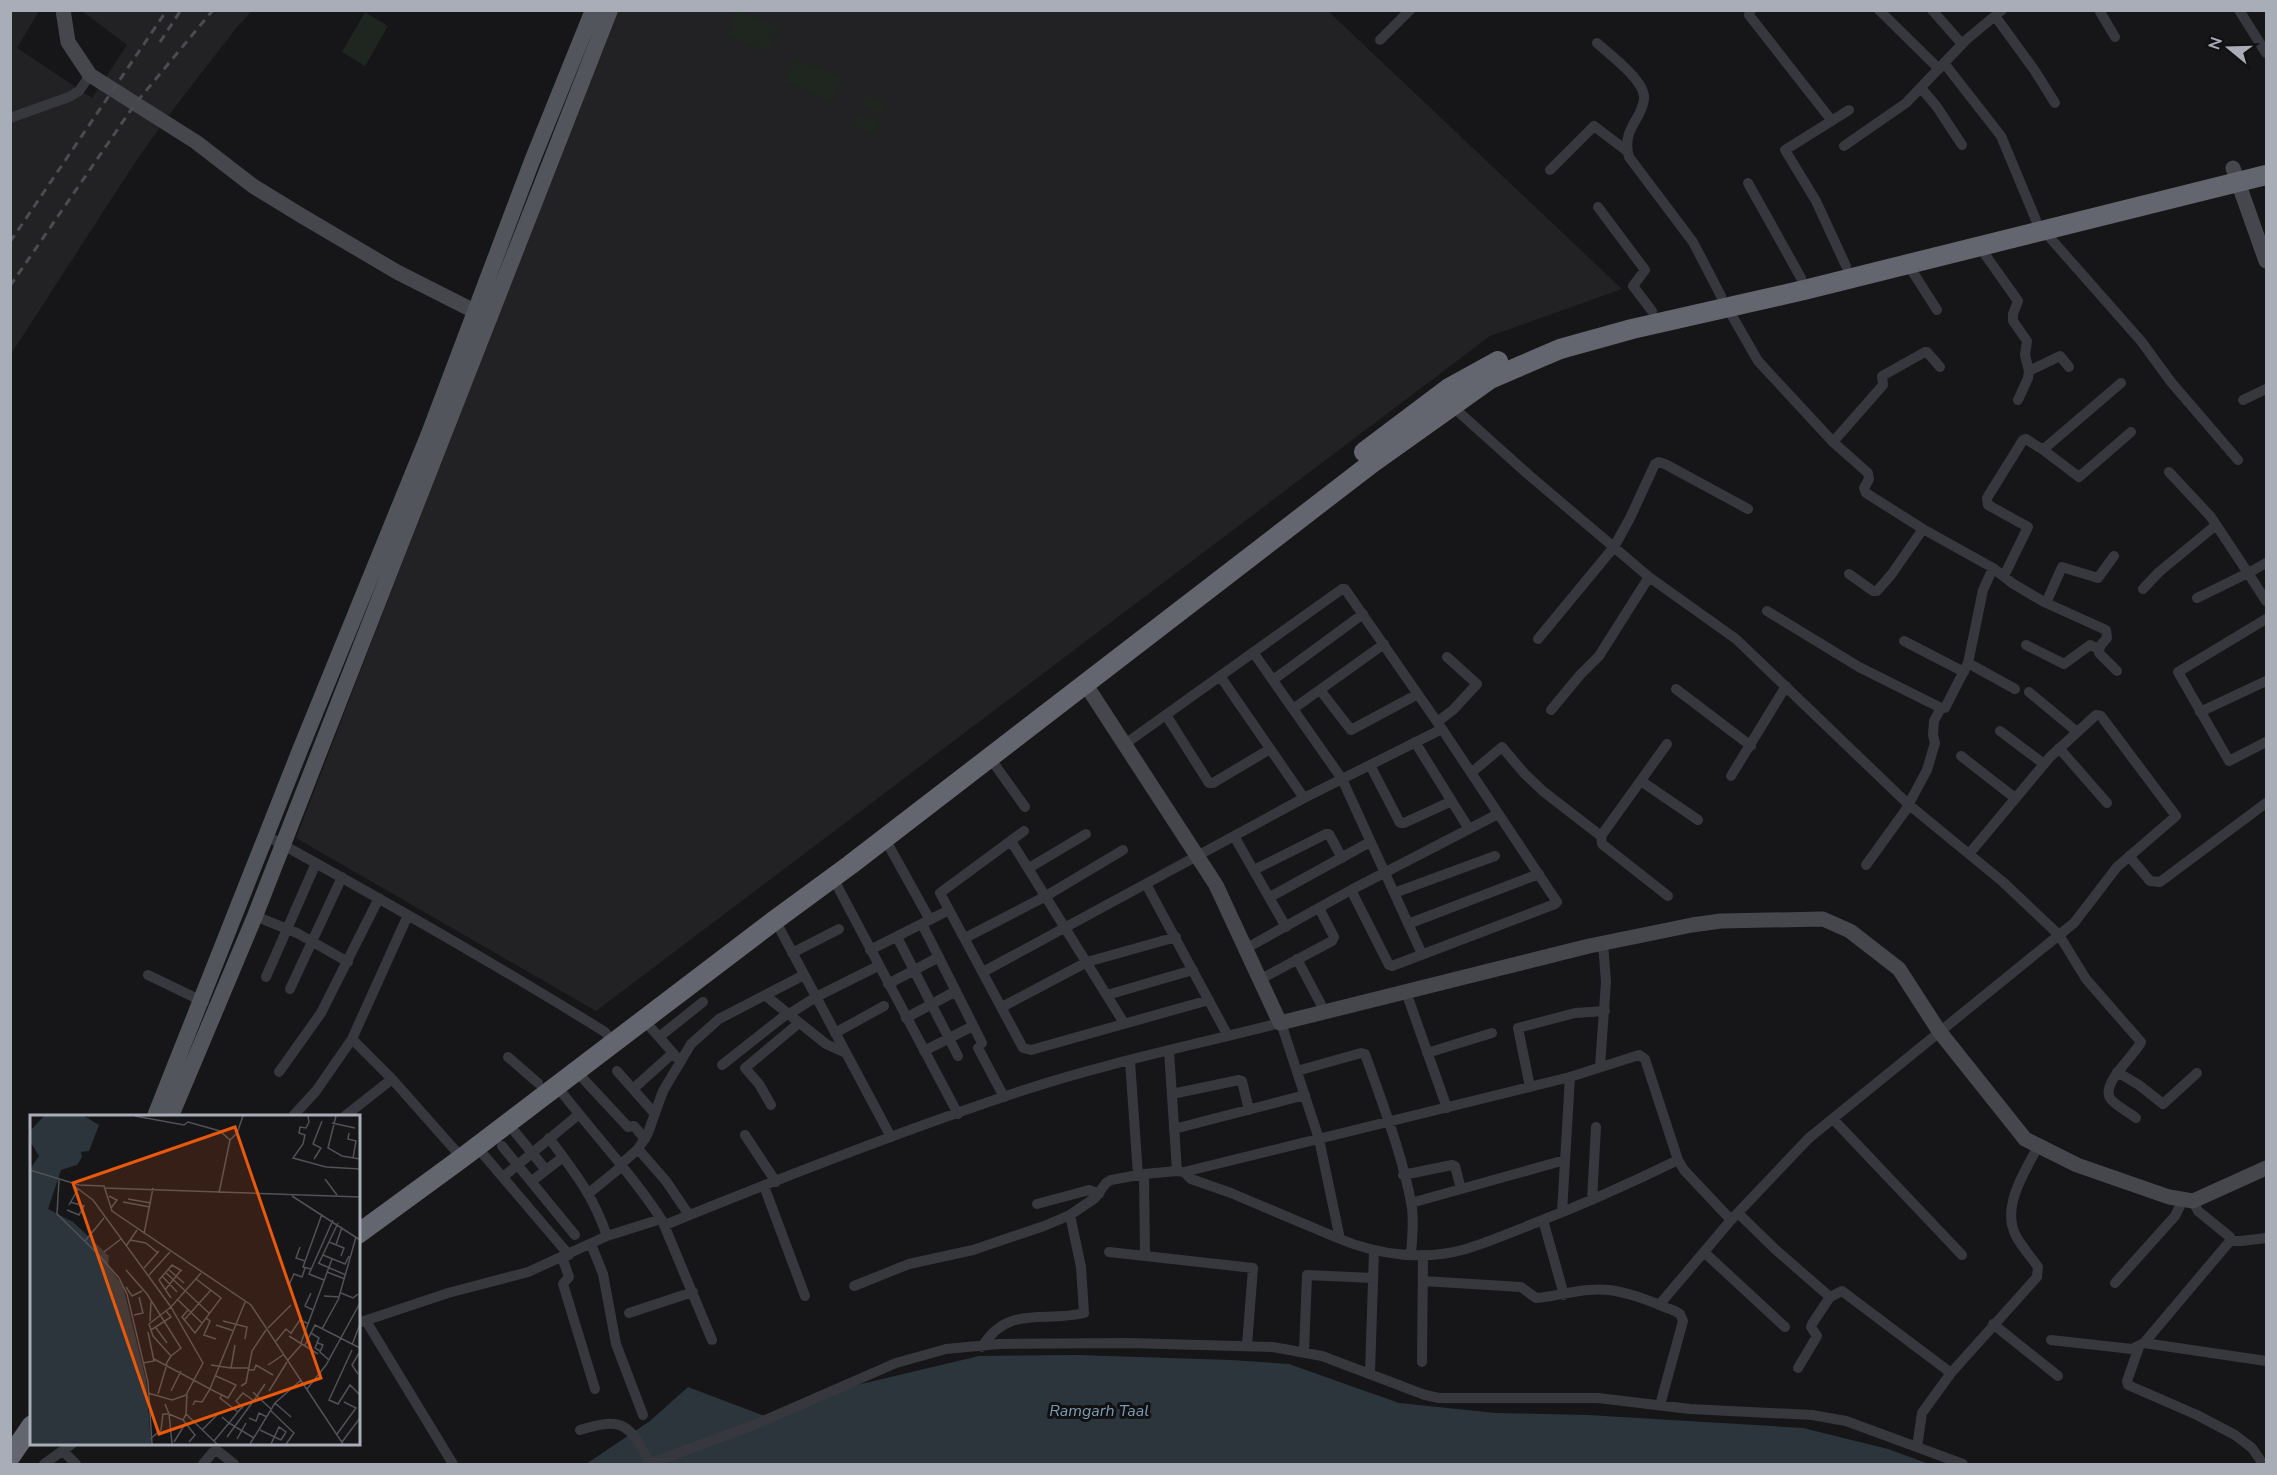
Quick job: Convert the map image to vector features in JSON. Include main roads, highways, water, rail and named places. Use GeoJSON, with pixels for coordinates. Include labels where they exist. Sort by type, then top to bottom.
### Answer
{"type":"FeatureCollection","features":[{"type":"Feature","properties":{"kind":"highway"},"geometry":{"type":"LineString","coordinates":[[547,1084],[576,1071],[609,1037],[643,1019],[885,839],[1372,463],[1490,379],[1532,359],[1560,349],[1801,278],[1846,266],[2040,226],[2236,174],[2266,162]]}},
{"type":"Feature","properties":{"kind":"highway"},"geometry":{"type":"LineString","coordinates":[[2236,174],[2266,175]]}},
{"type":"Feature","properties":{"kind":"highway"},"geometry":{"type":"LineString","coordinates":[[360,1232],[547,1084],[1449,388],[1484,367],[1556,337],[1652,312],[1724,302],[1907,263],[1979,246],[2040,226]]}},
{"type":"Feature","properties":{"kind":"highway"},"geometry":{"type":"LineString","coordinates":[[360,1218],[464,1151]]}},
{"type":"Feature","properties":{"kind":"highway"},"geometry":{"type":"LineString","coordinates":[[10,1457],[30,1428]]}},
{"type":"Feature","properties":{"kind":"highway"},"geometry":{"type":"LineString","coordinates":[[18,1464],[32,1445]]}},
{"type":"Feature","properties":{"kind":"main road"},"geometry":{"type":"LineString","coordinates":[[155,1115],[255,916],[483,316],[532,161],[593,10]]}},
{"type":"Feature","properties":{"kind":"main road"},"geometry":{"type":"LineString","coordinates":[[171,1115],[267,836],[610,10]]}},
{"type":"Feature","properties":{"kind":"water","name":"Ramgarh Taal"},"geometry":{"type":"Polygon","coordinates":[[[1077,1355],[1289,1364],[1399,1403],[1496,1413],[1588,1415],[1803,1428],[1888,1449],[1929,1464],[586,1464],[650,1421],[688,1387],[775,1420],[840,1389],[979,1356],[1077,1355]]]}},
{"type":"Feature","properties":{"kind":"railway"},"geometry":{"type":"LineString","coordinates":[[10,242],[167,10]]}},
{"type":"Feature","properties":{"kind":"railway"},"geometry":{"type":"LineString","coordinates":[[160,42],[181,10]]}},
{"type":"Feature","properties":{"kind":"railway"},"geometry":{"type":"LineString","coordinates":[[10,286],[135,104],[213,10]]}}]}
